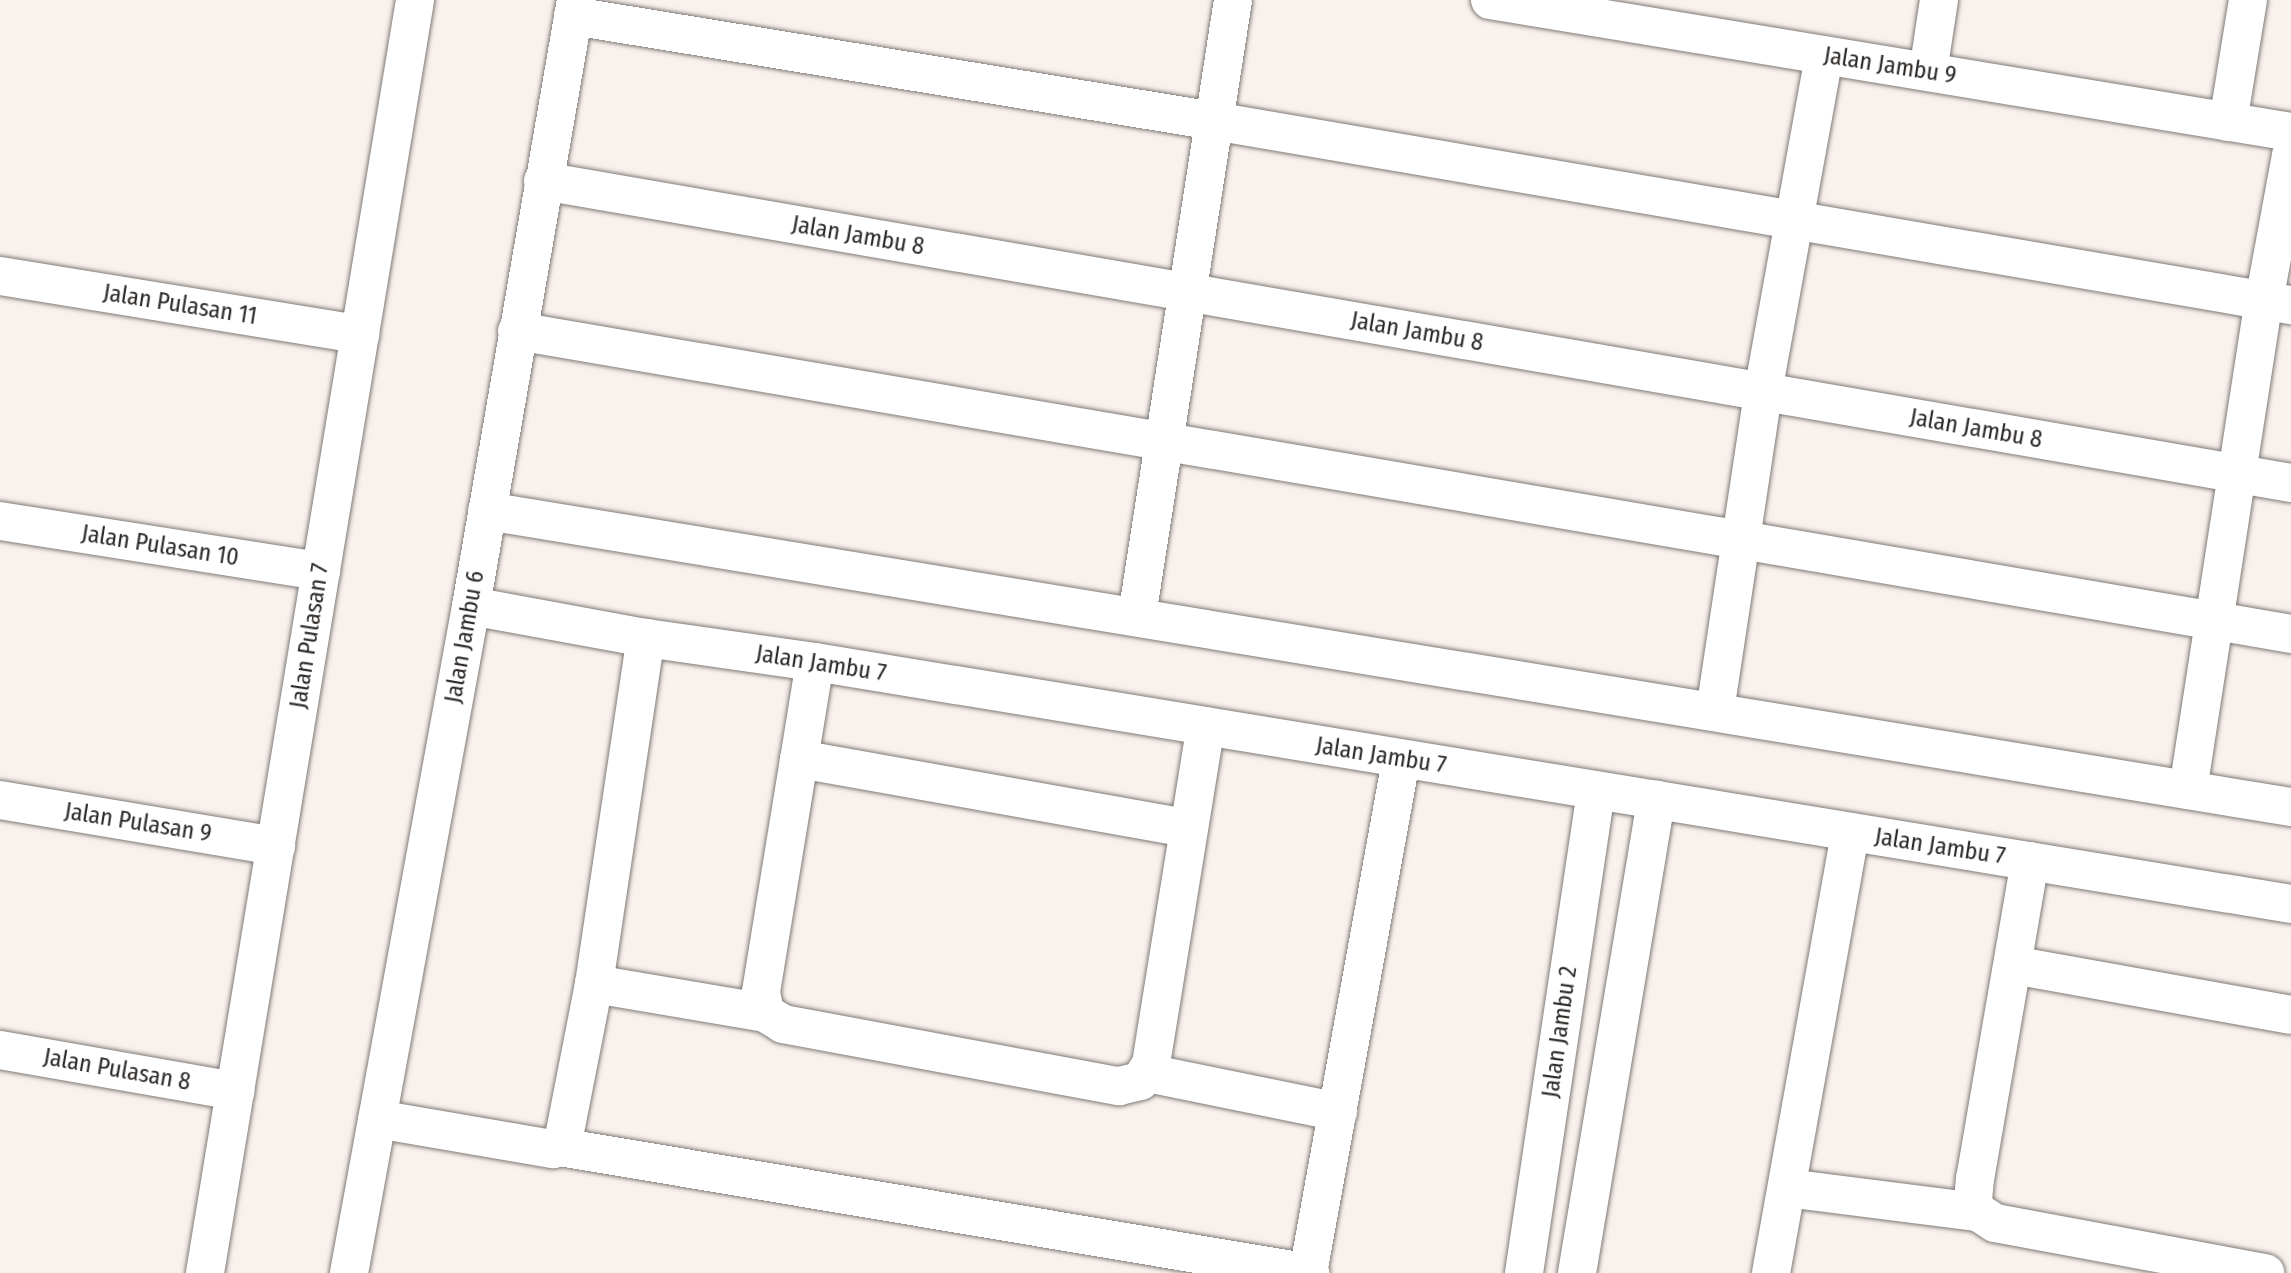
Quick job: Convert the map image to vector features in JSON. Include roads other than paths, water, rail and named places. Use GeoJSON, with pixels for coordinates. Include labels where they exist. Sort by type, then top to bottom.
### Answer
{"type":"FeatureCollection","features":[{"type":"Feature","properties":{"kind":"street","name":"Jalan Pulasan 7"},"geometry":{"type":"LineString","coordinates":[[205,1273],[415,0]]}},
{"type":"Feature","properties":{"kind":"street"},"geometry":{"type":"LineString","coordinates":[[1137,616],[1233,0]]}},
{"type":"Feature","properties":{"kind":"street","name":"Jalan Jambu 9"},"geometry":{"type":"LineString","coordinates":[[1490,0],[1575,7],[1824,55],[2291,132]]}},
{"type":"Feature","properties":{"kind":"street"},"geometry":{"type":"LineString","coordinates":[[1928,72],[1939,0]]}},
{"type":"Feature","properties":{"kind":"street"},"geometry":{"type":"LineString","coordinates":[[2228,122],[2248,0]]}},
{"type":"Feature","properties":{"kind":"street"},"geometry":{"type":"LineString","coordinates":[[575,8],[1214,121],[2278,303]]}},
{"type":"Feature","properties":{"kind":"street","name":"Jalan Jambu 6"},"geometry":{"type":"LineString","coordinates":[[349,1273],[471,606],[575,8]]}},
{"type":"Feature","properties":{"kind":"street"},"geometry":{"type":"LineString","coordinates":[[1715,711],[1763,392],[1824,55]]}},
{"type":"Feature","properties":{"kind":"street"},"geometry":{"type":"LineString","coordinates":[[2188,790],[2237,474],[2278,303],[2291,155]]}},
{"type":"Feature","properties":{"kind":"street","name":"Jalan Jambu 8"},"geometry":{"type":"LineString","coordinates":[[543,181],[2291,483]]}},
{"type":"Feature","properties":{"kind":"street","name":"Jalan Pulasan 11"},"geometry":{"type":"LineString","coordinates":[[0,276],[360,334]]}},
{"type":"Feature","properties":{"kind":"street"},"geometry":{"type":"LineString","coordinates":[[517,331],[2291,634]]}},
{"type":"Feature","properties":{"kind":"street"},"geometry":{"type":"LineString","coordinates":[[487,511],[2291,807]]}},
{"type":"Feature","properties":{"kind":"street","name":"Jalan Pulasan 10"},"geometry":{"type":"LineString","coordinates":[[0,521],[321,571]]}},
{"type":"Feature","properties":{"kind":"street","name":"Jalan Jambu 7"},"geometry":{"type":"LineString","coordinates":[[471,606],[646,638],[815,662],[2291,904]]}},
{"type":"Feature","properties":{"kind":"street"},"geometry":{"type":"LineString","coordinates":[[560,1147],[594,984],[646,638]]}},
{"type":"Feature","properties":{"kind":"street"},"geometry":{"type":"LineString","coordinates":[[765,1013],[761,992],[815,662]]}},
{"type":"Feature","properties":{"kind":"street"},"geometry":{"type":"LineString","coordinates":[[594,984],[765,1013],[783,1024],[1130,1086],[1147,1073],[1206,726]]}},
{"type":"Feature","properties":{"kind":"street"},"geometry":{"type":"LineString","coordinates":[[799,759],[1188,828]]}},
{"type":"Feature","properties":{"kind":"street"},"geometry":{"type":"LineString","coordinates":[[377,1119],[553,1149],[560,1147],[1309,1273],[1401,760]]}},
{"type":"Feature","properties":{"kind":"street","name":"Jalan Jambu 2"},"geometry":{"type":"LineString","coordinates":[[1524,1273],[1596,790]]}},
{"type":"Feature","properties":{"kind":"street","name":"Jalan Pulasan 9"},"geometry":{"type":"LineString","coordinates":[[0,800],[275,846]]}},
{"type":"Feature","properties":{"kind":"street"},"geometry":{"type":"LineString","coordinates":[[1577,1273],[1656,800]]}},
{"type":"Feature","properties":{"kind":"street"},"geometry":{"type":"LineString","coordinates":[[1771,1273],[1850,832]]}},
{"type":"Feature","properties":{"kind":"street"},"geometry":{"type":"LineString","coordinates":[[1978,1212],[1973,1203],[1975,1178],[2030,861]]}},
{"type":"Feature","properties":{"kind":"street"},"geometry":{"type":"LineString","coordinates":[[2012,965],[2291,1015]]}},
{"type":"Feature","properties":{"kind":"street","name":"Jalan Pulasan 8"},"geometry":{"type":"LineString","coordinates":[[0,1050],[235,1091]]}},
{"type":"Feature","properties":{"kind":"street"},"geometry":{"type":"LineString","coordinates":[[1147,1073],[1338,1112]]}},
{"type":"Feature","properties":{"kind":"street"},"geometry":{"type":"LineString","coordinates":[[1787,1188],[1978,1212],[1995,1223],[2265,1273]]}}]}
